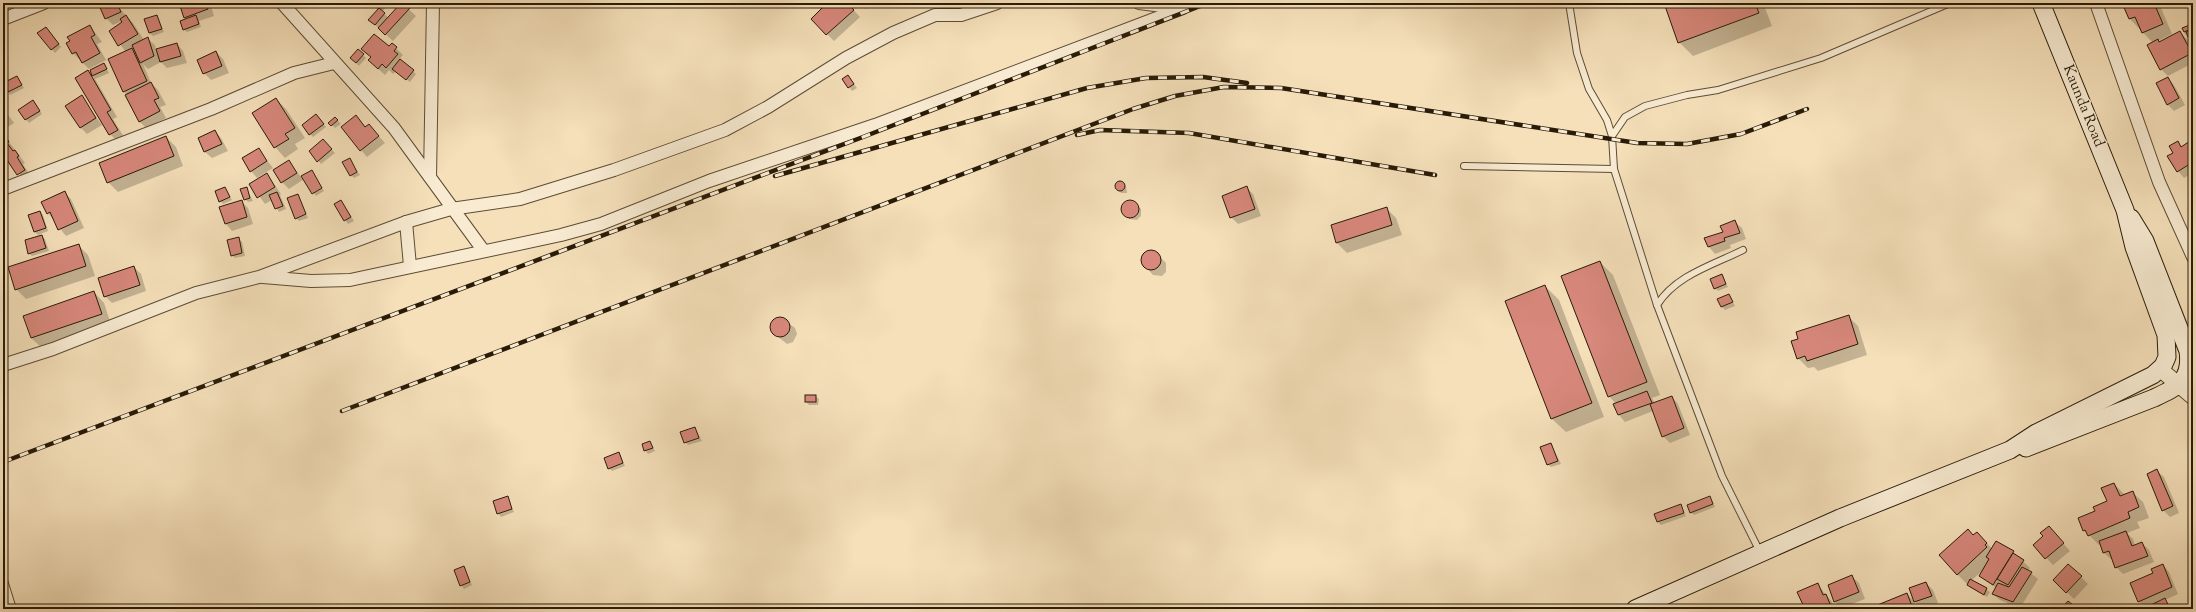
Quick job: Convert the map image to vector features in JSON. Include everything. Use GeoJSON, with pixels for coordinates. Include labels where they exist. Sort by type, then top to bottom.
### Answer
{"type":"FeatureCollection","features":[{"type":"Feature","properties":{"kind":"main road","name":"Kaunda Road"},"geometry":{"type":"LineString","coordinates":[[2041,3],[2125,210],[2134,247],[2166,335],[2167,357],[2160,369]]}},
{"type":"Feature","properties":{"kind":"main road","name":"Kaunda Road"},"geometry":{"type":"LineString","coordinates":[[2125,210],[2146,241],[2188,351],[2188,369],[2179,384]]}},
{"type":"Feature","properties":{"kind":"main road"},"geometry":{"type":"LineString","coordinates":[[1635,609],[1868,506],[2010,450],[2036,433],[2142,382],[2160,369]]}},
{"type":"Feature","properties":{"kind":"main road"},"geometry":{"type":"LineString","coordinates":[[2010,450],[2023,449],[2056,438],[2154,398],[2172,390],[2179,384]]}},
{"type":"Feature","properties":{"kind":"street"},"geometry":{"type":"LineString","coordinates":[[3,19],[44,3]]}},
{"type":"Feature","properties":{"kind":"street"},"geometry":{"type":"LineString","coordinates":[[282,3],[334,63],[394,128],[483,250]]}},
{"type":"Feature","properties":{"kind":"street"},"geometry":{"type":"LineString","coordinates":[[430,177],[433,3]]}},
{"type":"Feature","properties":{"kind":"street"},"geometry":{"type":"LineString","coordinates":[[3,364],[53,349],[196,292],[259,277],[406,222],[451,208],[520,198],[614,170],[725,130],[768,107],[846,58],[893,34],[935,15],[961,15],[997,3]]}},
{"type":"Feature","properties":{"kind":"street"},"geometry":{"type":"LineString","coordinates":[[1139,3],[1180,8],[1193,3]]}},
{"type":"Feature","properties":{"kind":"street"},"geometry":{"type":"LineString","coordinates":[[2096,3],[2159,182],[2193,257]]}},
{"type":"Feature","properties":{"kind":"street"},"geometry":{"type":"LineString","coordinates":[[259,277],[311,281],[350,280],[483,250],[561,235],[601,224],[709,181],[875,125],[1183,8],[1180,8]]}},
{"type":"Feature","properties":{"kind":"street"},"geometry":{"type":"LineString","coordinates":[[3,189],[211,109],[294,73],[334,63]]}},
{"type":"Feature","properties":{"kind":"street"},"geometry":{"type":"LineString","coordinates":[[406,222],[410,266]]}},
{"type":"Feature","properties":{"kind":"street"},"geometry":{"type":"LineString","coordinates":[[2160,369],[2193,397]]}},
{"type":"Feature","properties":{"kind":"lane"},"geometry":{"type":"LineString","coordinates":[[1569,3],[1577,53],[1588,89],[1607,120],[1612,136],[1614,169],[1657,305],[1722,476],[1761,554]]}},
{"type":"Feature","properties":{"kind":"lane"},"geometry":{"type":"LineString","coordinates":[[1612,136],[1626,117],[1645,106],[1687,95],[1718,90],[1821,58],[1950,3]]}},
{"type":"Feature","properties":{"kind":"lane"},"geometry":{"type":"LineString","coordinates":[[1464,166],[1614,169]]}},
{"type":"Feature","properties":{"kind":"lane"},"geometry":{"type":"LineString","coordinates":[[1657,305],[1664,294],[1678,282],[1743,250]]}},
{"type":"Feature","properties":{"kind":"lane"},"geometry":{"type":"LineString","coordinates":[[3,577],[13,609]]}},
{"type":"Feature","properties":{"kind":"building"},"geometry":{"type":"Polygon","coordinates":[[[98,3],[114,3],[115,6],[118,5],[121,12],[105,19],[98,3]]]}},
{"type":"Feature","properties":{"kind":"building"},"geometry":{"type":"Polygon","coordinates":[[[179,3],[206,3],[208,9],[184,18],[179,3]]]}},
{"type":"Feature","properties":{"kind":"building"},"geometry":{"type":"Polygon","coordinates":[[[401,3],[404,3],[410,8],[385,35],[378,28],[401,3]]]}},
{"type":"Feature","properties":{"kind":"building"},"geometry":{"type":"Polygon","coordinates":[[[827,3],[847,3],[854,10],[826,35],[811,19],[827,3]]]}},
{"type":"Feature","properties":{"kind":"building"},"geometry":{"type":"Polygon","coordinates":[[[1664,3],[1755,3],[1759,13],[1678,43],[1664,3]]]}},
{"type":"Feature","properties":{"kind":"building"},"geometry":{"type":"Polygon","coordinates":[[[2122,3],[2154,3],[2163,24],[2142,33],[2135,17],[2129,19],[2122,3]]]}},
{"type":"Feature","properties":{"kind":"building"},"geometry":{"type":"Polygon","coordinates":[[[379,8],[385,13],[375,25],[368,20],[379,8]]]}},
{"type":"Feature","properties":{"kind":"building"},"geometry":{"type":"Polygon","coordinates":[[[126,15],[138,34],[118,46],[109,31],[122,22],[120,19],[126,15]]]}},
{"type":"Feature","properties":{"kind":"building"},"geometry":{"type":"Polygon","coordinates":[[[157,15],[162,29],[149,33],[144,19],[157,15]]]}},
{"type":"Feature","properties":{"kind":"building"},"geometry":{"type":"Polygon","coordinates":[[[196,15],[199,24],[183,30],[180,21],[196,15]]]}},
{"type":"Feature","properties":{"kind":"building"},"geometry":{"type":"Polygon","coordinates":[[[2192,24],[2193,28],[2184,32],[2182,28],[2192,24]]]}},
{"type":"Feature","properties":{"kind":"building"},"geometry":{"type":"Polygon","coordinates":[[[90,25],[95,35],[91,37],[100,53],[82,63],[76,52],[72,54],[66,43],[70,41],[67,37],[90,25]]]}},
{"type":"Feature","properties":{"kind":"building"},"geometry":{"type":"Polygon","coordinates":[[[46,27],[59,44],[51,50],[37,33],[46,27]]]}},
{"type":"Feature","properties":{"kind":"building"},"geometry":{"type":"Polygon","coordinates":[[[2193,29],[2193,49],[2186,32],[2193,29]]]}},
{"type":"Feature","properties":{"kind":"building"},"geometry":{"type":"Polygon","coordinates":[[[2180,31],[2192,53],[2160,70],[2147,45],[2158,39],[2159,42],[2180,31]]]}},
{"type":"Feature","properties":{"kind":"building"},"geometry":{"type":"Polygon","coordinates":[[[374,34],[389,46],[392,43],[397,47],[394,51],[398,54],[386,68],[382,64],[378,69],[368,60],[371,57],[361,49],[374,34]]]}},
{"type":"Feature","properties":{"kind":"building"},"geometry":{"type":"Polygon","coordinates":[[[148,37],[154,56],[140,63],[132,45],[148,37]]]}},
{"type":"Feature","properties":{"kind":"building"},"geometry":{"type":"Polygon","coordinates":[[[177,43],[181,56],[160,62],[156,49],[177,43]]]}},
{"type":"Feature","properties":{"kind":"building"},"geometry":{"type":"Polygon","coordinates":[[[132,48],[147,81],[123,92],[108,59],[132,48]]]}},
{"type":"Feature","properties":{"kind":"building"},"geometry":{"type":"Polygon","coordinates":[[[358,49],[364,54],[356,63],[350,58],[358,49]]]}},
{"type":"Feature","properties":{"kind":"building"},"geometry":{"type":"Polygon","coordinates":[[[216,51],[222,66],[203,74],[197,60],[216,51]]]}},
{"type":"Feature","properties":{"kind":"building"},"geometry":{"type":"Polygon","coordinates":[[[400,59],[414,70],[406,80],[392,69],[400,59]]]}},
{"type":"Feature","properties":{"kind":"building"},"geometry":{"type":"Polygon","coordinates":[[[104,63],[107,69],[92,76],[90,70],[104,63]]]}},
{"type":"Feature","properties":{"kind":"building"},"geometry":{"type":"Polygon","coordinates":[[[88,70],[111,110],[107,112],[118,130],[109,135],[75,78],[88,70]]]}},
{"type":"Feature","properties":{"kind":"building"},"geometry":{"type":"Polygon","coordinates":[[[848,75],[854,84],[848,88],[842,79],[848,75]]]}},
{"type":"Feature","properties":{"kind":"building"},"geometry":{"type":"Polygon","coordinates":[[[17,76],[22,85],[6,93],[3,83],[17,76]]]}},
{"type":"Feature","properties":{"kind":"building"},"geometry":{"type":"Polygon","coordinates":[[[2168,77],[2179,98],[2167,105],[2156,83],[2168,77]]]}},
{"type":"Feature","properties":{"kind":"building"},"geometry":{"type":"Polygon","coordinates":[[[151,82],[159,98],[154,100],[160,111],[139,122],[125,95],[151,82]]]}},
{"type":"Feature","properties":{"kind":"building"},"geometry":{"type":"Polygon","coordinates":[[[82,95],[96,118],[80,128],[65,106],[82,95]]]}},
{"type":"Feature","properties":{"kind":"building"},"geometry":{"type":"Polygon","coordinates":[[[276,98],[295,128],[285,134],[289,139],[274,148],[252,113],[276,98]]]}},
{"type":"Feature","properties":{"kind":"building"},"geometry":{"type":"Polygon","coordinates":[[[33,100],[40,111],[25,120],[18,110],[33,100]]]}},
{"type":"Feature","properties":{"kind":"building"},"geometry":{"type":"Polygon","coordinates":[[[316,114],[324,124],[309,135],[302,125],[316,114]]]}},
{"type":"Feature","properties":{"kind":"building"},"geometry":{"type":"Polygon","coordinates":[[[356,115],[365,127],[369,124],[379,136],[360,151],[341,127],[356,115]]]}},
{"type":"Feature","properties":{"kind":"building"},"geometry":{"type":"Polygon","coordinates":[[[335,117],[338,120],[331,126],[328,123],[335,117]]]}},
{"type":"Feature","properties":{"kind":"building"},"geometry":{"type":"Polygon","coordinates":[[[215,130],[222,144],[204,152],[198,138],[215,130]]]}},
{"type":"Feature","properties":{"kind":"building"},"geometry":{"type":"Polygon","coordinates":[[[5,135],[9,142],[7,143],[19,156],[17,157],[25,170],[17,175],[3,154],[3,136],[5,135]]]}},
{"type":"Feature","properties":{"kind":"building"},"geometry":{"type":"Polygon","coordinates":[[[166,136],[174,156],[107,183],[99,163],[166,136]]]}},
{"type":"Feature","properties":{"kind":"building"},"geometry":{"type":"Polygon","coordinates":[[[323,139],[332,149],[317,162],[309,151],[323,139]]]}},
{"type":"Feature","properties":{"kind":"building"},"geometry":{"type":"Polygon","coordinates":[[[2193,139],[2193,162],[2177,172],[2167,156],[2173,153],[2169,146],[2178,141],[2181,147],[2193,139]]]}},
{"type":"Feature","properties":{"kind":"building"},"geometry":{"type":"Polygon","coordinates":[[[259,148],[267,161],[250,172],[242,158],[259,148]]]}},
{"type":"Feature","properties":{"kind":"building"},"geometry":{"type":"Polygon","coordinates":[[[350,158],[357,172],[350,176],[342,162],[350,158]]]}},
{"type":"Feature","properties":{"kind":"building"},"geometry":{"type":"Polygon","coordinates":[[[289,160],[297,173],[281,183],[273,170],[289,160]]]}},
{"type":"Feature","properties":{"kind":"building"},"geometry":{"type":"Polygon","coordinates":[[[312,170],[322,188],[312,194],[301,176],[312,170]]]}},
{"type":"Feature","properties":{"kind":"building"},"geometry":{"type":"Polygon","coordinates":[[[267,173],[275,187],[257,198],[249,184],[267,173]]]}},
{"type":"Feature","properties":{"kind":"building"},"geometry":{"type":"Polygon","coordinates":[[[1118,181],[1122,181],[1124,182],[1124,190],[1118,191],[1115,188],[1115,184],[1118,181]]]}},
{"type":"Feature","properties":{"kind":"building"},"geometry":{"type":"Polygon","coordinates":[[[1247,186],[1255,209],[1230,218],[1222,196],[1247,186]]]}},
{"type":"Feature","properties":{"kind":"building"},"geometry":{"type":"Polygon","coordinates":[[[225,187],[230,197],[219,202],[215,191],[225,187]]]}},
{"type":"Feature","properties":{"kind":"building"},"geometry":{"type":"Polygon","coordinates":[[[247,187],[250,198],[244,200],[240,189],[247,187]]]}},
{"type":"Feature","properties":{"kind":"building"},"geometry":{"type":"Polygon","coordinates":[[[65,191],[78,221],[58,230],[50,212],[47,214],[41,202],[65,191]]]}},
{"type":"Feature","properties":{"kind":"building"},"geometry":{"type":"Polygon","coordinates":[[[277,192],[283,206],[275,209],[269,195],[277,192]]]}},
{"type":"Feature","properties":{"kind":"building"},"geometry":{"type":"Polygon","coordinates":[[[298,194],[306,214],[295,219],[287,198],[298,194]]]}},
{"type":"Feature","properties":{"kind":"building"},"geometry":{"type":"Polygon","coordinates":[[[242,200],[247,217],[225,224],[219,207],[242,200]]]}},
{"type":"Feature","properties":{"kind":"building"},"geometry":{"type":"Polygon","coordinates":[[[341,200],[351,217],[344,221],[334,204],[341,200]]]}},
{"type":"Feature","properties":{"kind":"building"},"geometry":{"type":"Polygon","coordinates":[[[1130,200],[1136,203],[1139,209],[1136,215],[1130,218],[1124,215],[1121,209],[1124,203],[1130,200]]]}},
{"type":"Feature","properties":{"kind":"building"},"geometry":{"type":"Polygon","coordinates":[[[1387,207],[1392,225],[1336,243],[1331,225],[1387,207]]]}},
{"type":"Feature","properties":{"kind":"building"},"geometry":{"type":"Polygon","coordinates":[[[40,211],[46,228],[34,232],[28,215],[40,211]]]}},
{"type":"Feature","properties":{"kind":"building"},"geometry":{"type":"Polygon","coordinates":[[[1735,220],[1740,233],[1724,238],[1725,241],[1708,247],[1704,238],[1723,232],[1720,226],[1735,220]]]}},
{"type":"Feature","properties":{"kind":"building"},"geometry":{"type":"Polygon","coordinates":[[[42,235],[46,248],[28,254],[25,240],[42,235]]]}},
{"type":"Feature","properties":{"kind":"building"},"geometry":{"type":"Polygon","coordinates":[[[239,237],[242,253],[231,256],[227,240],[239,237]]]}},
{"type":"Feature","properties":{"kind":"building"},"geometry":{"type":"Polygon","coordinates":[[[79,244],[86,266],[15,290],[8,267],[79,244]]]}},
{"type":"Feature","properties":{"kind":"building"},"geometry":{"type":"Polygon","coordinates":[[[1151,250],[1158,253],[1161,260],[1158,267],[1151,270],[1144,267],[1141,260],[1144,253],[1151,250]]]}},
{"type":"Feature","properties":{"kind":"building"},"geometry":{"type":"Polygon","coordinates":[[[1600,261],[1647,382],[1608,397],[1561,276],[1600,261]]]}},
{"type":"Feature","properties":{"kind":"building"},"geometry":{"type":"Polygon","coordinates":[[[134,266],[140,285],[104,297],[98,278],[134,266]]]}},
{"type":"Feature","properties":{"kind":"building"},"geometry":{"type":"Polygon","coordinates":[[[1722,274],[1726,284],[1714,289],[1710,279],[1722,274]]]}},
{"type":"Feature","properties":{"kind":"building"},"geometry":{"type":"Polygon","coordinates":[[[1545,285],[1592,403],[1551,419],[1505,301],[1545,285]]]}},
{"type":"Feature","properties":{"kind":"building"},"geometry":{"type":"Polygon","coordinates":[[[94,291],[102,314],[31,338],[23,316],[94,291]]]}},
{"type":"Feature","properties":{"kind":"building"},"geometry":{"type":"Polygon","coordinates":[[[1729,294],[1733,302],[1721,307],[1717,299],[1729,294]]]}},
{"type":"Feature","properties":{"kind":"building"},"geometry":{"type":"Polygon","coordinates":[[[1849,315],[1858,344],[1807,361],[1805,356],[1797,359],[1791,341],[1798,339],[1796,332],[1849,315]]]}},
{"type":"Feature","properties":{"kind":"building"},"geometry":{"type":"Polygon","coordinates":[[[776,317],[784,317],[790,323],[790,331],[784,337],[776,337],[770,331],[770,323],[776,317]]]}},
{"type":"Feature","properties":{"kind":"building"},"geometry":{"type":"Polygon","coordinates":[[[1647,391],[1652,403],[1618,415],[1613,404],[1647,391]]]}},
{"type":"Feature","properties":{"kind":"building"},"geometry":{"type":"Polygon","coordinates":[[[805,395],[816,395],[816,402],[805,402],[805,395]]]}},
{"type":"Feature","properties":{"kind":"building"},"geometry":{"type":"Polygon","coordinates":[[[1672,396],[1684,428],[1662,437],[1650,404],[1672,396]]]}},
{"type":"Feature","properties":{"kind":"building"},"geometry":{"type":"Polygon","coordinates":[[[695,427],[699,438],[684,443],[680,432],[695,427]]]}},
{"type":"Feature","properties":{"kind":"building"},"geometry":{"type":"Polygon","coordinates":[[[650,441],[653,448],[644,451],[642,444],[650,441]]]}},
{"type":"Feature","properties":{"kind":"building"},"geometry":{"type":"Polygon","coordinates":[[[1551,443],[1558,461],[1547,465],[1540,447],[1551,443]]]}},
{"type":"Feature","properties":{"kind":"building"},"geometry":{"type":"Polygon","coordinates":[[[619,452],[623,463],[608,469],[604,458],[619,452]]]}},
{"type":"Feature","properties":{"kind":"building"},"geometry":{"type":"Polygon","coordinates":[[[2157,469],[2173,506],[2162,511],[2147,474],[2157,469]]]}},
{"type":"Feature","properties":{"kind":"building"},"geometry":{"type":"Polygon","coordinates":[[[2114,483],[2120,496],[2133,491],[2139,507],[2128,512],[2130,518],[2088,536],[2085,530],[2083,531],[2078,518],[2095,511],[2093,507],[2107,501],[2101,488],[2114,483]]]}},
{"type":"Feature","properties":{"kind":"building"},"geometry":{"type":"Polygon","coordinates":[[[508,496],[512,509],[497,514],[493,501],[508,496]]]}},
{"type":"Feature","properties":{"kind":"building"},"geometry":{"type":"Polygon","coordinates":[[[1710,496],[1713,504],[1690,513],[1687,505],[1710,496]]]}},
{"type":"Feature","properties":{"kind":"building"},"geometry":{"type":"Polygon","coordinates":[[[1681,504],[1684,513],[1657,522],[1654,514],[1681,504]]]}},
{"type":"Feature","properties":{"kind":"building"},"geometry":{"type":"Polygon","coordinates":[[[2049,526],[2064,543],[2045,559],[2033,545],[2043,536],[2040,533],[2049,526]]]}},
{"type":"Feature","properties":{"kind":"building"},"geometry":{"type":"Polygon","coordinates":[[[1968,529],[1973,535],[1977,532],[1987,543],[1985,545],[1987,547],[1957,575],[1939,555],[1968,529]]]}},
{"type":"Feature","properties":{"kind":"building"},"geometry":{"type":"Polygon","coordinates":[[[2126,531],[2132,546],[2142,542],[2148,556],[2115,568],[2109,551],[2103,553],[2099,541],[2126,531]]]}},
{"type":"Feature","properties":{"kind":"building"},"geometry":{"type":"Polygon","coordinates":[[[1996,541],[2014,551],[1993,585],[1979,576],[1989,559],[1986,557],[1996,541]]]}},
{"type":"Feature","properties":{"kind":"building"},"geometry":{"type":"Polygon","coordinates":[[[2013,553],[2024,560],[2008,585],[1997,579],[2013,553]]]}},
{"type":"Feature","properties":{"kind":"building"},"geometry":{"type":"Polygon","coordinates":[[[2068,564],[2082,576],[2066,593],[2053,580],[2068,564]]]}},
{"type":"Feature","properties":{"kind":"building"},"geometry":{"type":"Polygon","coordinates":[[[2163,564],[2172,587],[2138,602],[2130,583],[2153,573],[2151,569],[2163,564]]]}},
{"type":"Feature","properties":{"kind":"building"},"geometry":{"type":"Polygon","coordinates":[[[464,566],[470,582],[460,586],[454,570],[464,566]]]}},
{"type":"Feature","properties":{"kind":"building"},"geometry":{"type":"Polygon","coordinates":[[[2022,567],[2032,572],[2013,602],[1992,594],[1998,583],[2009,587],[2022,567]]]}},
{"type":"Feature","properties":{"kind":"building"},"geometry":{"type":"Polygon","coordinates":[[[1852,575],[1859,592],[1834,602],[1828,585],[1852,575]]]}},
{"type":"Feature","properties":{"kind":"building"},"geometry":{"type":"Polygon","coordinates":[[[1970,579],[1987,588],[1984,595],[1967,585],[1970,579]]]}},
{"type":"Feature","properties":{"kind":"building"},"geometry":{"type":"Polygon","coordinates":[[[1926,582],[1932,596],[1914,602],[1909,588],[1926,582]]]}},
{"type":"Feature","properties":{"kind":"building"},"geometry":{"type":"Polygon","coordinates":[[[1818,583],[1823,595],[1826,594],[1830,604],[1828,605],[1830,609],[1800,609],[1804,607],[1797,592],[1818,583]]]}},
{"type":"Feature","properties":{"kind":"building"},"geometry":{"type":"Polygon","coordinates":[[[1907,593],[1913,609],[1877,609],[1875,606],[1907,593]]]}},
{"type":"Feature","properties":{"kind":"building"},"geometry":{"type":"Polygon","coordinates":[[[2165,598],[2170,609],[2145,609],[2145,608],[2165,598]]]}},
{"type":"Feature","properties":{"kind":"building"},"geometry":{"type":"Polygon","coordinates":[[[2068,601],[2078,609],[2061,609],[2068,601]]]}},
{"type":"Feature","properties":{"kind":"railway"},"geometry":{"type":"LineString","coordinates":[[3,462],[863,137],[1208,3]]}},
{"type":"Feature","properties":{"kind":"railway"},"geometry":{"type":"LineString","coordinates":[[775,176],[1087,88],[1146,78],[1203,77],[1247,83]]}},
{"type":"Feature","properties":{"kind":"railway"},"geometry":{"type":"LineString","coordinates":[[342,411],[1133,109],[1175,96],[1224,87],[1281,88],[1637,143],[1687,144],[1741,134],[1807,109]]}},
{"type":"Feature","properties":{"kind":"railway"},"geometry":{"type":"LineString","coordinates":[[1077,135],[1100,130],[1189,133],[1435,175]]}}]}
